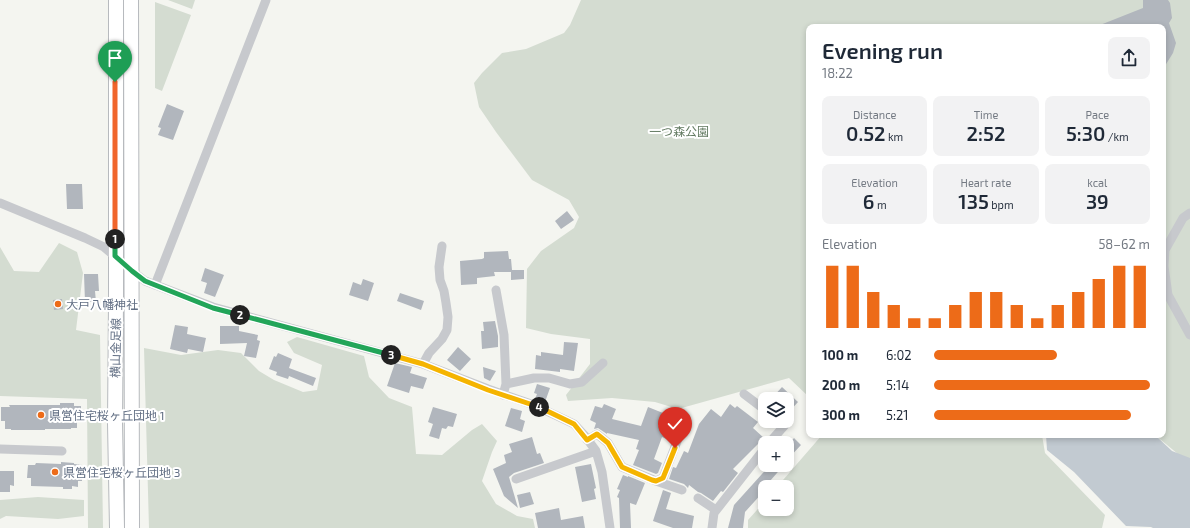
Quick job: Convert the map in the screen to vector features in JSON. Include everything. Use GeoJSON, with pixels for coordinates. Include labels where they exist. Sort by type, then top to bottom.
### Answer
{"type":"FeatureCollection","features":[{"type":"Feature","properties":{"kind":"main road","name":"横山金足線"},"geometry":{"type":"LineString","coordinates":[[116,0],[115,423],[117,528]]}},
{"type":"Feature","properties":{"kind":"main road","name":"横山金足線"},"geometry":{"type":"LineString","coordinates":[[131,0],[132,528]]}},
{"type":"Feature","properties":{"kind":"street"},"geometry":{"type":"LineString","coordinates":[[155,285],[266,0]]}},
{"type":"Feature","properties":{"kind":"street"},"geometry":{"type":"LineString","coordinates":[[0,203],[104,247],[145,281],[213,308],[423,364],[503,395],[534,405],[574,424],[596,451],[602,472],[610,528]]}},
{"type":"Feature","properties":{"kind":"street"},"geometry":{"type":"LineString","coordinates":[[1166,248],[1183,218],[1190,213]]}},
{"type":"Feature","properties":{"kind":"street"},"geometry":{"type":"LineString","coordinates":[[423,364],[428,353],[442,339],[447,330],[448,317],[444,291],[440,280],[439,267],[442,246]]}},
{"type":"Feature","properties":{"kind":"street"},"geometry":{"type":"LineString","coordinates":[[1166,280],[1168,295],[1190,335]]}},
{"type":"Feature","properties":{"kind":"street"},"geometry":{"type":"LineString","coordinates":[[496,290],[504,335],[506,384],[503,395]]}},
{"type":"Feature","properties":{"kind":"street"},"geometry":{"type":"LineString","coordinates":[[506,384],[534,378],[549,378],[570,384],[582,382],[603,363]]}},
{"type":"Feature","properties":{"kind":"street"},"geometry":{"type":"LineString","coordinates":[[744,394],[758,405]]}},
{"type":"Feature","properties":{"kind":"street"},"geometry":{"type":"LineString","coordinates":[[656,481],[663,478],[686,418]]}},
{"type":"Feature","properties":{"kind":"street"},"geometry":{"type":"LineString","coordinates":[[775,436],[782,428]]}},
{"type":"Feature","properties":{"kind":"street"},"geometry":{"type":"LineString","coordinates":[[587,440],[597,434],[608,443],[622,467],[682,490]]}},
{"type":"Feature","properties":{"kind":"street"},"geometry":{"type":"LineString","coordinates":[[0,449],[62,451]]}},
{"type":"Feature","properties":{"kind":"street"},"geometry":{"type":"LineString","coordinates":[[516,479],[596,451]]}},
{"type":"Feature","properties":{"kind":"street"},"geometry":{"type":"LineString","coordinates":[[712,528],[714,513],[758,457]]}},
{"type":"Feature","properties":{"kind":"street"},"geometry":{"type":"LineString","coordinates":[[698,498],[716,510]]}},
{"type":"Feature","properties":{"kind":"green space"},"geometry":{"type":"Polygon","coordinates":[[[168,0],[195,0],[192,9],[168,0]]]}},
{"type":"Feature","properties":{"kind":"green space","name":"一つ森公園"},"geometry":{"type":"Polygon","coordinates":[[[581,0],[1190,0],[1190,464],[1159,438],[1166,438],[1166,24],[806,24],[806,394],[789,378],[678,409],[655,402],[612,398],[568,401],[566,395],[590,364],[590,339],[551,334],[526,328],[527,269],[541,251],[574,228],[579,217],[569,200],[532,180],[479,107],[474,83],[502,53],[526,49],[564,33],[570,25],[581,0]]]}},
{"type":"Feature","properties":{"kind":"green space"},"geometry":{"type":"Polygon","coordinates":[[[155,2],[191,15],[162,91],[155,88],[155,2]]]}},
{"type":"Feature","properties":{"kind":"green space"},"geometry":{"type":"Polygon","coordinates":[[[59,243],[77,252],[83,273],[76,330],[100,335],[103,528],[88,528],[87,399],[0,396],[0,247],[14,271],[39,272],[59,243]]]}},
{"type":"Feature","properties":{"kind":"green space"},"geometry":{"type":"Polygon","coordinates":[[[297,337],[364,356],[369,377],[389,398],[412,407],[416,454],[442,455],[472,430],[482,424],[497,441],[482,481],[496,504],[517,516],[533,519],[535,528],[149,528],[144,348],[181,355],[218,350],[241,353],[259,371],[274,380],[303,392],[317,390],[322,365],[294,353],[287,342],[297,337]]]}},
{"type":"Feature","properties":{"kind":"green space"},"geometry":{"type":"Polygon","coordinates":[[[819,438],[1042,438],[1045,453],[1105,515],[1102,528],[748,528],[748,520],[758,509],[758,516],[794,516],[794,480],[783,480],[790,472],[794,472],[794,467],[819,438]]]}},
{"type":"Feature","properties":{"kind":"green space"},"geometry":{"type":"Polygon","coordinates":[[[38,497],[84,500],[84,516],[58,519],[6,516],[0,519],[0,500],[38,497]]]}},
{"type":"Feature","properties":{"kind":"shaded area"},"geometry":{"type":"Polygon","coordinates":[[[1046,438],[1158,438],[1172,451],[1190,458],[1190,528],[1126,526],[1074,472],[1047,450],[1046,438]]]}},
{"type":"Feature","properties":{"kind":"building"},"geometry":{"type":"Polygon","coordinates":[[[1143,0],[1168,0],[1170,3],[1172,18],[1169,23],[1176,43],[1173,53],[1166,64],[1166,24],[1103,24],[1143,8],[1143,0]]]}},
{"type":"Feature","properties":{"kind":"building"},"geometry":{"type":"Polygon","coordinates":[[[167,104],[184,111],[173,140],[158,135],[161,128],[158,127],[167,104]]]}},
{"type":"Feature","properties":{"kind":"building"},"geometry":{"type":"Polygon","coordinates":[[[66,184],[82,184],[83,209],[67,209],[66,184]]]}},
{"type":"Feature","properties":{"kind":"building"},"geometry":{"type":"Polygon","coordinates":[[[567,211],[574,220],[561,229],[555,221],[567,211]]]}},
{"type":"Feature","properties":{"kind":"building"},"geometry":{"type":"Polygon","coordinates":[[[508,251],[509,259],[511,259],[512,270],[524,270],[524,279],[511,280],[511,272],[494,272],[495,276],[477,278],[477,284],[461,285],[460,261],[482,259],[484,258],[484,252],[508,251]]]}},
{"type":"Feature","properties":{"kind":"building"},"geometry":{"type":"Polygon","coordinates":[[[205,268],[224,275],[215,297],[204,293],[207,283],[201,281],[205,268]]]}},
{"type":"Feature","properties":{"kind":"building"},"geometry":{"type":"Polygon","coordinates":[[[84,274],[98,274],[99,291],[95,291],[96,302],[85,302],[84,274]]]}},
{"type":"Feature","properties":{"kind":"building"},"geometry":{"type":"Polygon","coordinates":[[[363,279],[374,283],[368,301],[349,295],[353,282],[361,285],[363,279]]]}},
{"type":"Feature","properties":{"kind":"building"},"geometry":{"type":"Polygon","coordinates":[[[400,293],[424,301],[421,310],[397,301],[400,293]]]}},
{"type":"Feature","properties":{"kind":"building","name":"大戸八幡神社"},"geometry":{"type":"Polygon","coordinates":[[[62,299],[63,309],[54,310],[53,300],[62,299]]]}},
{"type":"Feature","properties":{"kind":"building"},"geometry":{"type":"Polygon","coordinates":[[[495,321],[498,336],[498,347],[482,349],[481,331],[484,331],[483,322],[495,321]]]}},
{"type":"Feature","properties":{"kind":"building"},"geometry":{"type":"Polygon","coordinates":[[[175,325],[188,327],[187,334],[206,338],[203,352],[188,349],[187,353],[170,349],[175,325]]]}},
{"type":"Feature","properties":{"kind":"building"},"geometry":{"type":"Polygon","coordinates":[[[220,326],[239,326],[239,331],[258,335],[257,340],[260,341],[256,358],[244,356],[247,343],[220,344],[220,326]]]}},
{"type":"Feature","properties":{"kind":"building"},"geometry":{"type":"Polygon","coordinates":[[[564,342],[578,343],[574,371],[560,369],[560,372],[535,369],[536,355],[541,356],[541,352],[563,355],[564,342]]]}},
{"type":"Feature","properties":{"kind":"building"},"geometry":{"type":"Polygon","coordinates":[[[458,347],[471,359],[460,371],[447,360],[458,347]]]}},
{"type":"Feature","properties":{"kind":"building"},"geometry":{"type":"Polygon","coordinates":[[[278,353],[292,359],[289,368],[316,378],[313,386],[289,376],[288,379],[276,375],[277,372],[269,369],[274,356],[276,357],[278,353]]]}},
{"type":"Feature","properties":{"kind":"building"},"geometry":{"type":"Polygon","coordinates":[[[395,363],[412,367],[410,373],[427,378],[423,389],[411,386],[409,393],[387,386],[395,363]]]}},
{"type":"Feature","properties":{"kind":"building"},"geometry":{"type":"Polygon","coordinates":[[[483,367],[496,371],[490,381],[484,378],[483,367]]]}},
{"type":"Feature","properties":{"kind":"building"},"geometry":{"type":"Polygon","coordinates":[[[537,384],[550,388],[545,402],[535,399],[537,394],[534,393],[537,384]]]}},
{"type":"Feature","properties":{"kind":"building"},"geometry":{"type":"Polygon","coordinates":[[[782,387],[787,392],[777,392],[782,387]]]}},
{"type":"Feature","properties":{"kind":"building"},"geometry":{"type":"Polygon","coordinates":[[[794,398],[798,402],[794,406],[794,398]]]}},
{"type":"Feature","properties":{"kind":"building","name":"県営住宅桜ヶ丘団地 1"},"geometry":{"type":"Polygon","coordinates":[[[60,403],[74,403],[74,406],[81,406],[81,421],[77,421],[77,428],[11,430],[5,429],[5,421],[1,421],[1,407],[10,407],[9,405],[60,405],[60,403]]]}},
{"type":"Feature","properties":{"kind":"building"},"geometry":{"type":"Polygon","coordinates":[[[604,404],[616,409],[612,419],[641,426],[648,407],[663,413],[658,426],[674,432],[671,441],[662,437],[654,459],[662,463],[658,473],[656,474],[633,465],[639,450],[636,449],[639,440],[607,434],[598,428],[594,429],[596,423],[590,420],[595,406],[602,408],[604,404]]]}},
{"type":"Feature","properties":{"kind":"building"},"geometry":{"type":"Polygon","coordinates":[[[730,404],[735,408],[737,406],[758,422],[753,428],[762,436],[758,436],[758,444],[733,469],[738,473],[723,492],[721,491],[713,501],[689,485],[688,488],[684,484],[669,479],[673,467],[676,468],[684,451],[688,453],[699,424],[711,409],[721,417],[730,404]]]}},
{"type":"Feature","properties":{"kind":"building"},"geometry":{"type":"Polygon","coordinates":[[[433,407],[457,414],[453,427],[448,426],[446,429],[442,428],[439,439],[429,436],[433,424],[428,422],[433,407]]]}},
{"type":"Feature","properties":{"kind":"building"},"geometry":{"type":"Polygon","coordinates":[[[511,408],[522,411],[520,419],[525,421],[522,432],[505,426],[511,408]]]}},
{"type":"Feature","properties":{"kind":"building"},"geometry":{"type":"Polygon","coordinates":[[[532,437],[537,454],[540,453],[544,463],[514,473],[509,477],[518,508],[504,496],[493,469],[506,463],[504,455],[512,452],[509,444],[532,437]]]}},
{"type":"Feature","properties":{"kind":"building"},"geometry":{"type":"Polygon","coordinates":[[[794,438],[801,445],[794,452],[794,438]]]}},
{"type":"Feature","properties":{"kind":"building","name":"県営住宅桜ヶ丘団地 3"},"geometry":{"type":"Polygon","coordinates":[[[61,462],[82,465],[82,481],[78,481],[78,487],[72,486],[72,489],[63,489],[63,487],[31,486],[31,478],[27,478],[28,465],[35,465],[36,463],[61,464],[61,462]]]}},
{"type":"Feature","properties":{"kind":"building"},"geometry":{"type":"Polygon","coordinates":[[[591,464],[596,488],[594,489],[596,499],[582,502],[575,467],[591,464]]]}},
{"type":"Feature","properties":{"kind":"building"},"geometry":{"type":"Polygon","coordinates":[[[0,471],[14,471],[14,486],[10,485],[10,492],[0,492],[0,471]]]}},
{"type":"Feature","properties":{"kind":"building"},"geometry":{"type":"Polygon","coordinates":[[[764,472],[778,472],[771,480],[758,480],[758,498],[745,512],[743,528],[728,528],[734,505],[764,472]]]}},
{"type":"Feature","properties":{"kind":"building"},"geometry":{"type":"Polygon","coordinates":[[[623,475],[645,483],[636,505],[630,503],[631,528],[620,528],[619,498],[617,497],[620,490],[617,489],[623,475]]]}},
{"type":"Feature","properties":{"kind":"building"},"geometry":{"type":"Polygon","coordinates":[[[663,490],[671,493],[666,509],[694,516],[692,528],[673,528],[653,521],[663,490]]]}},
{"type":"Feature","properties":{"kind":"building"},"geometry":{"type":"Polygon","coordinates":[[[530,492],[534,504],[520,508],[517,495],[530,492]]]}},
{"type":"Feature","properties":{"kind":"building"},"geometry":{"type":"Polygon","coordinates":[[[559,508],[561,520],[583,516],[585,528],[538,528],[535,513],[559,508]]]}},
{"type":"Feature","properties":{"kind":"place","name":"大戸八幡神社"},"geometry":{"type":"Point","coordinates":[58,304]}},
{"type":"Feature","properties":{"kind":"place","name":"県営住宅桜ヶ丘団地 1"},"geometry":{"type":"Point","coordinates":[41,415]}},
{"type":"Feature","properties":{"kind":"place","name":"県営住宅桜ヶ丘団地 3"},"geometry":{"type":"Point","coordinates":[55,472]}},
{"type":"Feature","properties":{"kind":"route"},"geometry":{"type":"LineString","coordinates":[[115,82],[115,256],[145,281],[213,308],[423,364],[488,390],[534,405],[574,424],[587,440],[597,434],[608,443],[622,467],[652,480],[656,481],[663,478],[675,448]]}}]}
